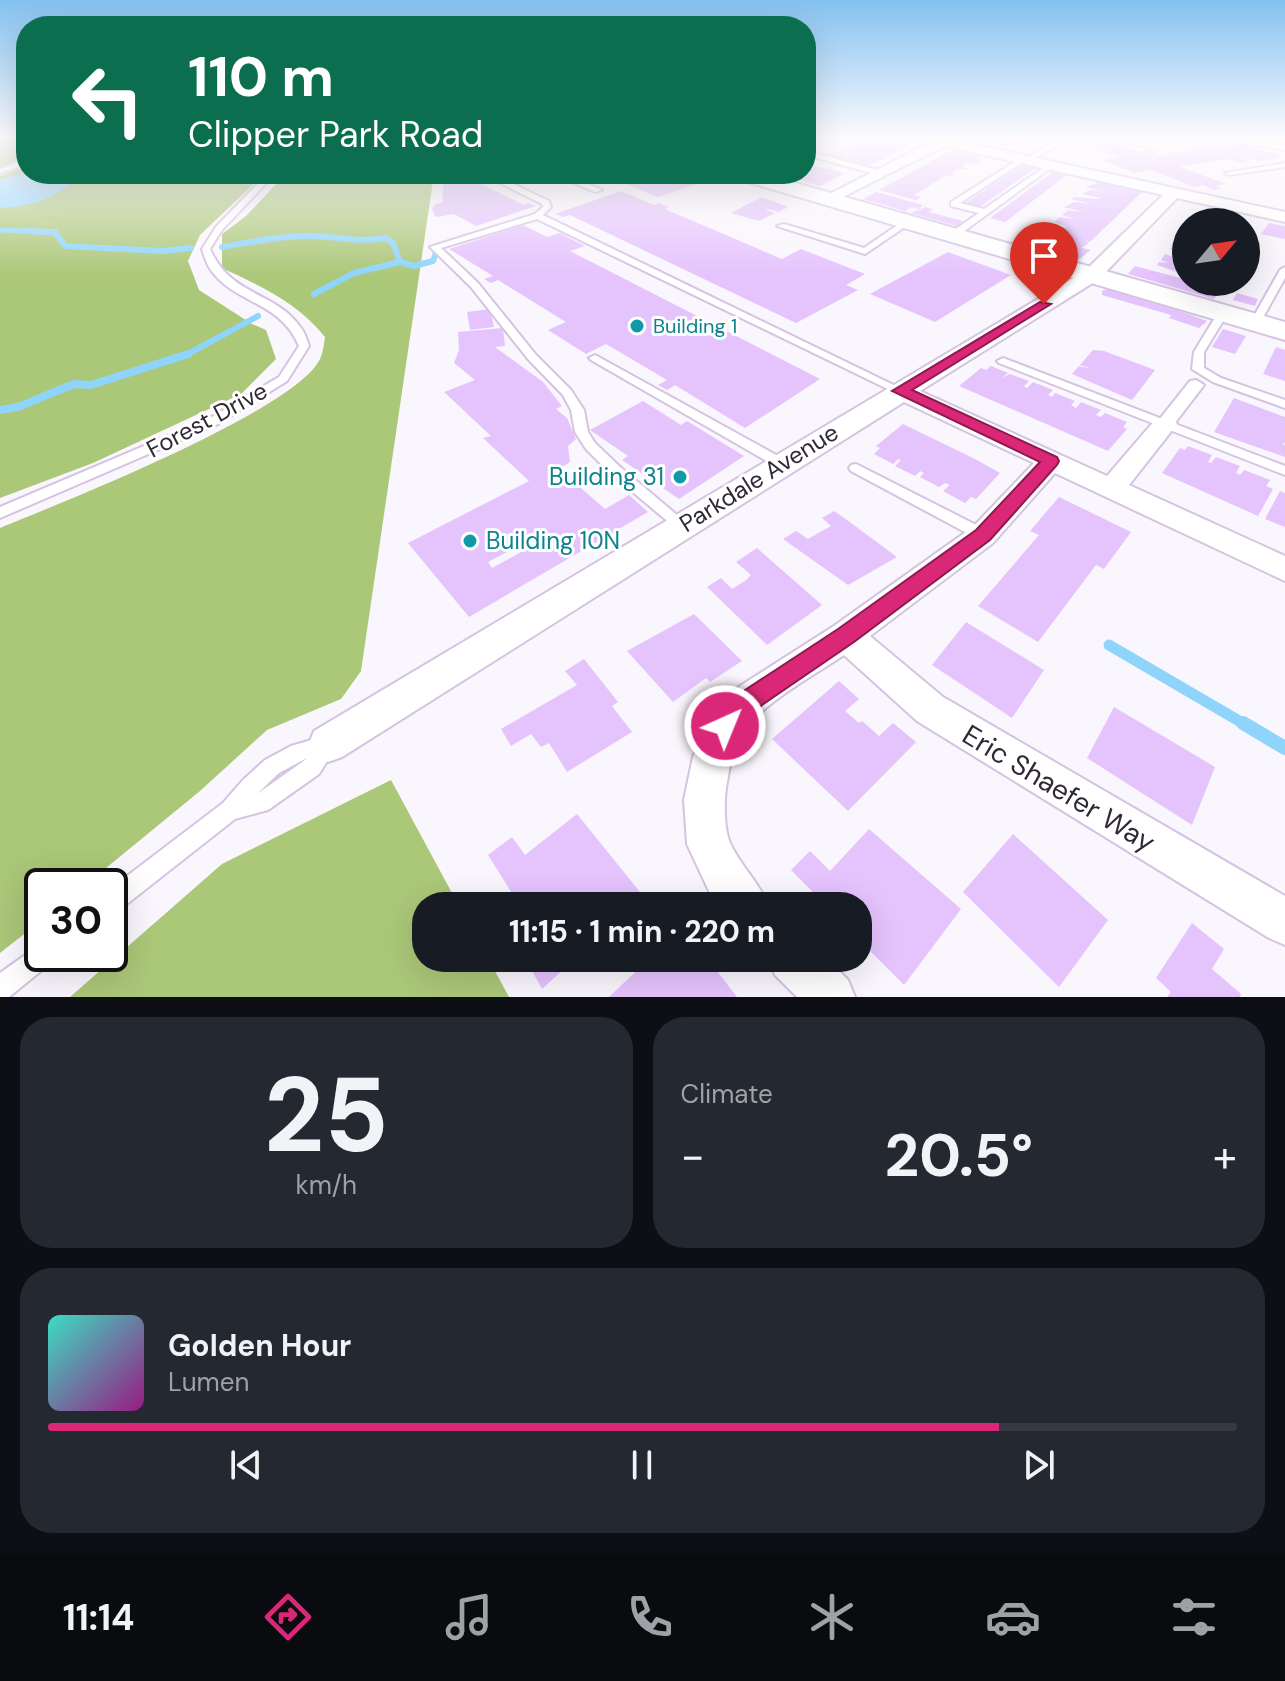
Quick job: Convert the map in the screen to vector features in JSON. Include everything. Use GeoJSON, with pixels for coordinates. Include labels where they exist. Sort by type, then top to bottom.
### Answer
{"type":"FeatureCollection","features":[{"type":"Feature","properties":{"kind":"main road"},"geometry":{"type":"LineString","coordinates":[[778,185],[1285,331]]}},
{"type":"Feature","properties":{"kind":"street"},"geometry":{"type":"LineString","coordinates":[[828,199],[856,185]]}},
{"type":"Feature","properties":{"kind":"street"},"geometry":{"type":"LineString","coordinates":[[1140,185],[1284,216]]}},
{"type":"Feature","properties":{"kind":"street","name":"Parkdale Avenue"},"geometry":{"type":"LineString","coordinates":[[328,744],[1092,275],[1174,192]]}},
{"type":"Feature","properties":{"kind":"street"},"geometry":{"type":"LineString","coordinates":[[1111,489],[1196,385]]}},
{"type":"Feature","properties":{"kind":"street"},"geometry":{"type":"LineString","coordinates":[[900,391],[1285,569]]}},
{"type":"Feature","properties":{"kind":"street"},"geometry":{"type":"LineString","coordinates":[[734,892],[708,844],[704,800],[712,757],[725,726],[753,697],[846,636],[983,535],[1051,461]]}},
{"type":"Feature","properties":{"kind":"street","name":"Eric Shaefer Way"},"geometry":{"type":"LineString","coordinates":[[846,636],[930,709],[960,729],[1285,922]]}},
{"type":"Feature","properties":{"kind":"street"},"geometry":{"type":"LineString","coordinates":[[806,972],[831,997]]}},
{"type":"Feature","properties":{"kind":"lane","name":"Forest Drive"},"geometry":{"type":"LineString","coordinates":[[0,513],[214,421],[283,379],[304,346],[302,334],[276,311],[224,281],[213,269],[206,249],[211,238],[264,185]]}},
{"type":"Feature","properties":{"kind":"lane"},"geometry":{"type":"LineString","coordinates":[[507,185],[546,203],[544,218]]}},
{"type":"Feature","properties":{"kind":"lane"},"geometry":{"type":"LineString","coordinates":[[584,185],[598,190]]}},
{"type":"Feature","properties":{"kind":"lane"},"geometry":{"type":"LineString","coordinates":[[985,212],[954,204],[986,185]]}},
{"type":"Feature","properties":{"kind":"lane"},"geometry":{"type":"LineString","coordinates":[[953,235],[1024,185]]}},
{"type":"Feature","properties":{"kind":"lane"},"geometry":{"type":"LineString","coordinates":[[683,526],[608,462],[583,436],[578,409],[566,390],[522,346],[466,274],[434,247],[544,218],[900,391]]}},
{"type":"Feature","properties":{"kind":"lane"},"geometry":{"type":"LineString","coordinates":[[781,226],[865,251],[908,222]]}},
{"type":"Feature","properties":{"kind":"lane"},"geometry":{"type":"LineString","coordinates":[[1255,323],[1285,270]]}},
{"type":"Feature","properties":{"kind":"lane"},"geometry":{"type":"LineString","coordinates":[[1223,313],[1199,352],[1198,369],[1217,380],[1285,404]]}},
{"type":"Feature","properties":{"kind":"lane"},"geometry":{"type":"LineString","coordinates":[[595,358],[782,464]]}},
{"type":"Feature","properties":{"kind":"lane"},"geometry":{"type":"LineString","coordinates":[[1003,361],[1285,471]]}},
{"type":"Feature","properties":{"kind":"lane"},"geometry":{"type":"LineString","coordinates":[[856,468],[983,535]]}},
{"type":"Feature","properties":{"kind":"lane"},"geometry":{"type":"LineString","coordinates":[[128,889],[230,810],[261,803],[292,782],[312,767],[328,744]]}},
{"type":"Feature","properties":{"kind":"lane"},"geometry":{"type":"LineString","coordinates":[[0,988],[24,969]]}},
{"type":"Feature","properties":{"kind":"green space"},"geometry":{"type":"Polygon","coordinates":[[[0,185],[253,185],[200,235],[188,261],[199,290],[266,330],[276,359],[241,394],[93,463],[0,498],[0,185]]]}},
{"type":"Feature","properties":{"kind":"green space"},"geometry":{"type":"Polygon","coordinates":[[[276,185],[432,185],[361,671],[341,699],[267,730],[200,791],[106,868],[24,868],[24,934],[0,953],[0,528],[121,477],[221,430],[299,382],[319,361],[322,352],[325,337],[303,314],[278,296],[222,268],[222,234],[246,216],[276,185]]]}},
{"type":"Feature","properties":{"kind":"green space"},"geometry":{"type":"Polygon","coordinates":[[[391,780],[451,892],[412,892],[412,972],[496,972],[509,997],[70,997],[99,972],[128,972],[128,946],[222,864],[391,780]]]}},
{"type":"Feature","properties":{"kind":"water"},"geometry":{"type":"Polygon","coordinates":[[[0,185],[70,185],[38,202],[0,208],[0,185]]]}},
{"type":"Feature","properties":{"kind":"building"},"geometry":{"type":"Polygon","coordinates":[[[443,185],[482,185],[524,205],[529,203],[536,206],[476,226],[454,214],[436,217],[432,209],[435,204],[442,203],[443,185]]]}},
{"type":"Feature","properties":{"kind":"building"},"geometry":{"type":"Polygon","coordinates":[[[628,185],[695,185],[658,197],[628,185]]]}},
{"type":"Feature","properties":{"kind":"building"},"geometry":{"type":"Polygon","coordinates":[[[889,185],[931,185],[914,195],[922,197],[916,200],[879,190],[889,185]]]}},
{"type":"Feature","properties":{"kind":"building"},"geometry":{"type":"Polygon","coordinates":[[[993,185],[1012,185],[978,208],[964,204],[993,185]]]}},
{"type":"Feature","properties":{"kind":"building"},"geometry":{"type":"Polygon","coordinates":[[[1036,185],[1054,185],[1005,222],[990,218],[1036,185]]]}},
{"type":"Feature","properties":{"kind":"building"},"geometry":{"type":"Polygon","coordinates":[[[1110,185],[1142,192],[1090,242],[1084,240],[1089,243],[1082,248],[1091,250],[1078,260],[1014,242],[1035,230],[1056,235],[1058,233],[1045,230],[1052,224],[1065,228],[1067,226],[1054,222],[1060,217],[1075,219],[1062,215],[1068,210],[1083,212],[1064,207],[1075,202],[1092,204],[1071,199],[1098,199],[1082,194],[1091,190],[1107,192],[1085,187],[1110,185]]]}},
{"type":"Feature","properties":{"kind":"building"},"geometry":{"type":"Polygon","coordinates":[[[1188,185],[1223,185],[1216,186],[1222,189],[1214,190],[1203,185],[1188,185]]]}},
{"type":"Feature","properties":{"kind":"building"},"geometry":{"type":"Polygon","coordinates":[[[621,191],[654,205],[659,203],[669,207],[665,209],[782,259],[801,249],[865,274],[846,285],[858,290],[796,323],[570,215],[563,217],[555,214],[621,191]]]}},
{"type":"Feature","properties":{"kind":"building"},"geometry":{"type":"Polygon","coordinates":[[[876,192],[923,205],[919,209],[911,207],[905,211],[863,199],[876,192]]]}},
{"type":"Feature","properties":{"kind":"building"},"geometry":{"type":"Polygon","coordinates":[[[762,197],[788,207],[779,212],[768,209],[775,213],[759,221],[731,213],[762,197]]]}},
{"type":"Feature","properties":{"kind":"building"},"geometry":{"type":"Polygon","coordinates":[[[925,207],[933,209],[929,212],[963,221],[957,226],[911,213],[925,207]]]}},
{"type":"Feature","properties":{"kind":"building"},"geometry":{"type":"Polygon","coordinates":[[[1269,223],[1285,226],[1285,239],[1261,234],[1269,223]]]}},
{"type":"Feature","properties":{"kind":"building","name":"Building 1"},"geometry":{"type":"Polygon","coordinates":[[[523,225],[547,237],[560,233],[585,246],[570,251],[820,379],[745,428],[675,385],[667,390],[658,385],[667,380],[606,344],[586,354],[548,330],[566,322],[498,280],[491,283],[484,279],[493,276],[449,249],[523,225]]]}},
{"type":"Feature","properties":{"kind":"building"},"geometry":{"type":"Polygon","coordinates":[[[948,252],[1011,275],[935,322],[870,294],[948,252]]]}},
{"type":"Feature","properties":{"kind":"building"},"geometry":{"type":"Polygon","coordinates":[[[1165,254],[1172,256],[1172,270],[1157,265],[1159,262],[1168,263],[1161,260],[1165,254]]]}},
{"type":"Feature","properties":{"kind":"building"},"geometry":{"type":"Polygon","coordinates":[[[1135,266],[1172,276],[1172,287],[1128,274],[1135,266]]]}},
{"type":"Feature","properties":{"kind":"building"},"geometry":{"type":"Polygon","coordinates":[[[1107,289],[1207,321],[1199,328],[1169,318],[1171,315],[1102,295],[1102,291],[1107,289]]]}},
{"type":"Feature","properties":{"kind":"building"},"geometry":{"type":"Polygon","coordinates":[[[1235,296],[1258,299],[1255,306],[1233,300],[1235,296]]]}},
{"type":"Feature","properties":{"kind":"building"},"geometry":{"type":"Polygon","coordinates":[[[490,309],[494,327],[470,330],[467,312],[490,309]]]}},
{"type":"Feature","properties":{"kind":"building"},"geometry":{"type":"Polygon","coordinates":[[[503,328],[505,346],[495,347],[543,382],[562,406],[556,409],[567,418],[576,439],[568,446],[570,462],[559,469],[605,509],[629,495],[648,512],[469,617],[408,543],[529,481],[483,438],[491,436],[444,392],[475,380],[454,363],[459,350],[458,332],[503,328]],[[541,534],[488,562],[492,568],[545,539],[541,534]]]}},
{"type":"Feature","properties":{"kind":"building"},"geometry":{"type":"Polygon","coordinates":[[[1223,329],[1246,336],[1235,354],[1212,347],[1223,329]]]}},
{"type":"Feature","properties":{"kind":"building"},"geometry":{"type":"Polygon","coordinates":[[[1276,347],[1285,350],[1285,381],[1263,374],[1276,347]]]}},
{"type":"Feature","properties":{"kind":"building"},"geometry":{"type":"Polygon","coordinates":[[[1093,350],[1104,351],[1155,370],[1132,400],[1072,374],[1079,366],[1092,369],[1080,365],[1093,350]]]}},
{"type":"Feature","properties":{"kind":"building"},"geometry":{"type":"Polygon","coordinates":[[[991,366],[1008,373],[1002,378],[1010,374],[1029,381],[1024,386],[1027,388],[1033,382],[1053,390],[1048,395],[1052,397],[1055,393],[1075,401],[1071,405],[1076,408],[1081,402],[1101,410],[1096,415],[1101,417],[1105,413],[1127,422],[1123,427],[1127,429],[1108,451],[959,386],[981,368],[986,370],[991,366]]]}},
{"type":"Feature","properties":{"kind":"building"},"geometry":{"type":"Polygon","coordinates":[[[1234,398],[1285,417],[1285,443],[1282,444],[1285,445],[1285,457],[1214,432],[1234,398]]]}},
{"type":"Feature","properties":{"kind":"building","name":"Building 31"},"geometry":{"type":"Polygon","coordinates":[[[643,401],[681,425],[687,421],[744,456],[679,499],[622,460],[628,456],[590,430],[643,401]]]}},
{"type":"Feature","properties":{"kind":"building"},"geometry":{"type":"Polygon","coordinates":[[[903,424],[1000,473],[976,499],[971,497],[965,503],[943,491],[950,485],[945,483],[939,487],[920,477],[924,473],[920,471],[915,476],[895,466],[901,460],[893,464],[874,454],[880,448],[876,446],[903,424]]]}},
{"type":"Feature","properties":{"kind":"building"},"geometry":{"type":"Polygon","coordinates":[[[1188,446],[1212,455],[1208,462],[1211,463],[1216,457],[1240,466],[1236,473],[1240,475],[1244,470],[1270,480],[1266,486],[1273,489],[1258,516],[1162,473],[1180,448],[1185,450],[1188,446]]]}},
{"type":"Feature","properties":{"kind":"building"},"geometry":{"type":"Polygon","coordinates":[[[1280,491],[1285,493],[1285,527],[1265,519],[1280,491]]]}},
{"type":"Feature","properties":{"kind":"building"},"geometry":{"type":"Polygon","coordinates":[[[1059,497],[1131,532],[1104,569],[1096,565],[1038,642],[978,606],[1039,535],[1030,531],[1059,497]]]}},
{"type":"Feature","properties":{"kind":"building"},"geometry":{"type":"Polygon","coordinates":[[[834,511],[897,557],[848,585],[783,539],[796,531],[808,539],[831,526],[822,518],[834,511]]]}},
{"type":"Feature","properties":{"kind":"building"},"geometry":{"type":"Polygon","coordinates":[[[757,548],[822,605],[767,645],[707,587],[721,578],[732,589],[745,581],[751,575],[736,562],[757,548]]]}},
{"type":"Feature","properties":{"kind":"building"},"geometry":{"type":"Polygon","coordinates":[[[694,614],[742,661],[710,682],[706,678],[673,702],[627,651],[694,614]]]}},
{"type":"Feature","properties":{"kind":"building"},"geometry":{"type":"Polygon","coordinates":[[[966,622],[1044,670],[1012,718],[932,665],[966,622]]]}},
{"type":"Feature","properties":{"kind":"building"},"geometry":{"type":"Polygon","coordinates":[[[584,659],[618,702],[612,706],[632,732],[567,772],[549,743],[541,747],[531,734],[511,746],[501,729],[577,685],[565,671],[584,659]]]}},
{"type":"Feature","properties":{"kind":"building"},"geometry":{"type":"Polygon","coordinates":[[[839,681],[859,699],[845,711],[859,723],[862,721],[879,736],[893,723],[916,742],[848,811],[772,739],[839,681]]]}},
{"type":"Feature","properties":{"kind":"building"},"geometry":{"type":"Polygon","coordinates":[[[1114,707],[1215,767],[1192,825],[1087,758],[1114,707]]]}},
{"type":"Feature","properties":{"kind":"building"},"geometry":{"type":"Polygon","coordinates":[[[577,814],[640,892],[511,892],[488,855],[512,837],[525,855],[577,814]]]}},
{"type":"Feature","properties":{"kind":"building"},"geometry":{"type":"Polygon","coordinates":[[[869,829],[961,909],[904,985],[872,953],[872,892],[813,892],[791,870],[810,851],[830,871],[869,829]]]}},
{"type":"Feature","properties":{"kind":"building"},"geometry":{"type":"Polygon","coordinates":[[[1013,834],[1108,920],[1059,987],[963,892],[1013,834]]]}},
{"type":"Feature","properties":{"kind":"building"},"geometry":{"type":"Polygon","coordinates":[[[1192,923],[1224,949],[1212,969],[1241,994],[1240,997],[1167,997],[1171,992],[1156,978],[1192,923]]]}},
{"type":"Feature","properties":{"kind":"building"},"geometry":{"type":"Polygon","coordinates":[[[533,972],[561,972],[542,989],[533,972]]]}},
{"type":"Feature","properties":{"kind":"building"},"geometry":{"type":"Polygon","coordinates":[[[635,972],[718,972],[737,997],[609,997],[635,972]]]}},
{"type":"Feature","properties":{"kind":"waterway"},"geometry":{"type":"LineString","coordinates":[[0,230],[56,233]]}},
{"type":"Feature","properties":{"kind":"waterway"},"geometry":{"type":"LineString","coordinates":[[24,231],[56,233]]}},
{"type":"Feature","properties":{"kind":"waterway"},"geometry":{"type":"LineString","coordinates":[[56,233],[65,246],[162,251],[191,248]]}},
{"type":"Feature","properties":{"kind":"waterway"},"geometry":{"type":"LineString","coordinates":[[222,247],[299,236],[366,240],[385,238],[393,243],[400,262]]}},
{"type":"Feature","properties":{"kind":"waterway"},"geometry":{"type":"LineString","coordinates":[[400,262],[414,266],[433,261],[439,245]]}},
{"type":"Feature","properties":{"kind":"waterway"},"geometry":{"type":"LineString","coordinates":[[314,294],[354,273],[400,262]]}},
{"type":"Feature","properties":{"kind":"waterway"},"geometry":{"type":"LineString","coordinates":[[187,354],[258,316]]}},
{"type":"Feature","properties":{"kind":"waterway"},"geometry":{"type":"LineString","coordinates":[[0,410],[18,407],[74,384],[91,385],[187,354]]}},
{"type":"Feature","properties":{"kind":"waterway"},"geometry":{"type":"LineString","coordinates":[[1109,645],[1246,725]]}},
{"type":"Feature","properties":{"kind":"waterway"},"geometry":{"type":"LineString","coordinates":[[1243,723],[1285,748]]}},
{"type":"Feature","properties":{"kind":"place","name":"Building 1"},"geometry":{"type":"Point","coordinates":[637,326]}},
{"type":"Feature","properties":{"kind":"place","name":"Building 31"},"geometry":{"type":"Point","coordinates":[680,477]}},
{"type":"Feature","properties":{"kind":"place","name":"Building 10N"},"geometry":{"type":"Point","coordinates":[470,541]}},
{"type":"Feature","properties":{"kind":"route"},"geometry":{"type":"LineString","coordinates":[[725,726],[753,697],[846,636],[983,535],[1051,461],[900,391],[1044,304]]}}]}
